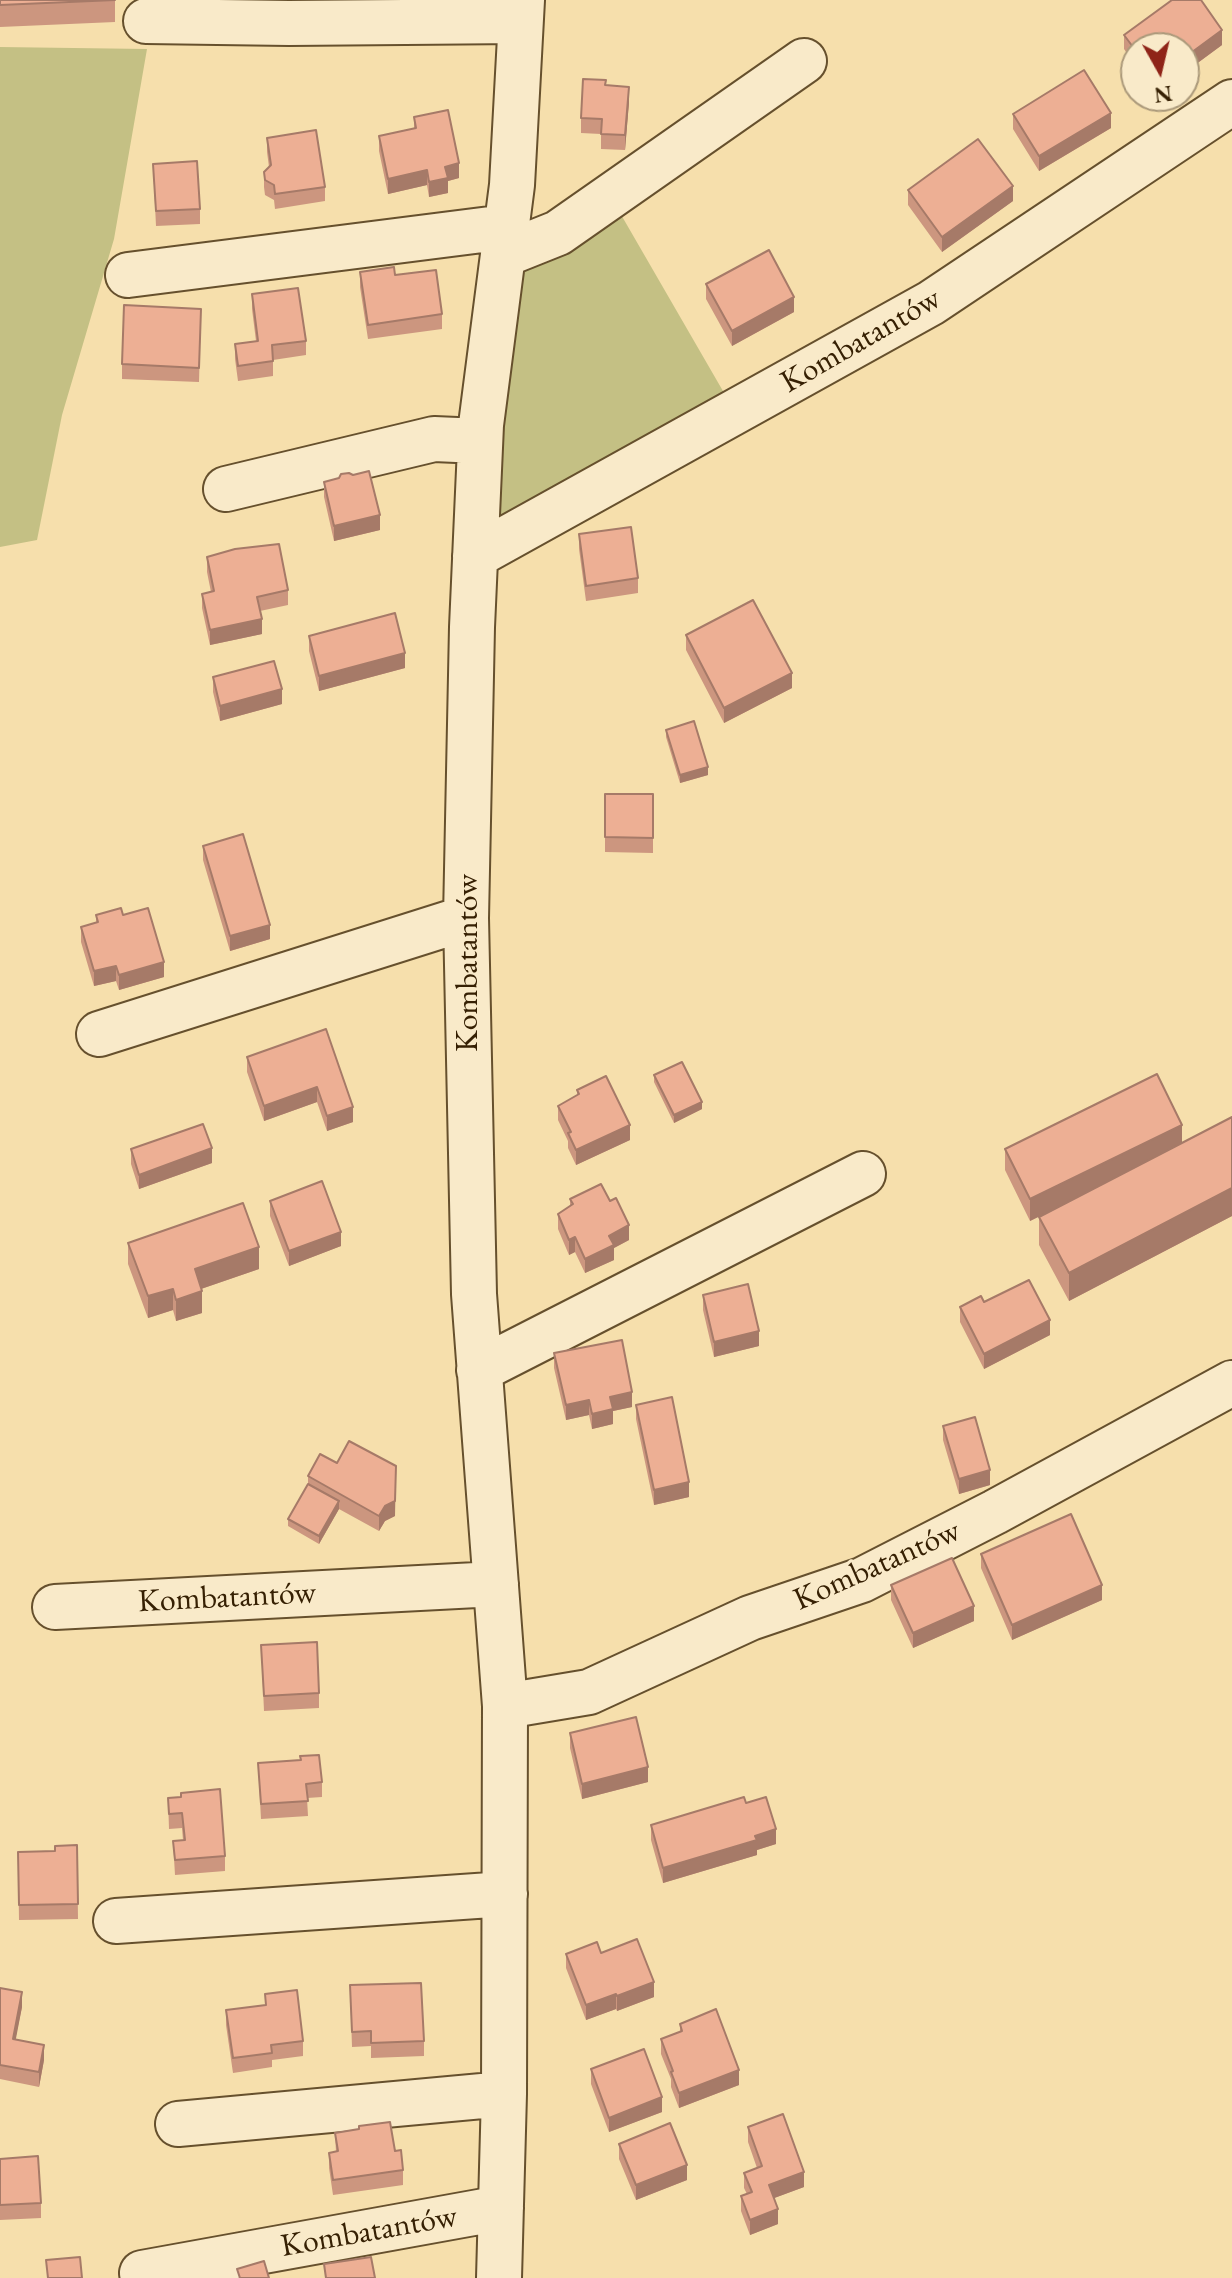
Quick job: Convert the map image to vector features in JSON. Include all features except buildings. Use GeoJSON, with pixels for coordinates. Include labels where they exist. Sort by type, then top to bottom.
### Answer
{"type":"FeatureCollection","features":[{"type":"Feature","properties":{"kind":"street","name":"Kombatantów"},"geometry":{"type":"LineString","coordinates":[[146,21],[521,11],[512,185],[480,441],[466,918],[474,1294],[505,1706],[504,2094],[499,2278]]}},
{"type":"Feature","properties":{"kind":"street"},"geometry":{"type":"LineString","coordinates":[[128,275],[504,241],[558,233],[804,61]]}},
{"type":"Feature","properties":{"kind":"street","name":"Kombatantów"},"geometry":{"type":"LineString","coordinates":[[475,556],[931,303],[1232,102]]}},
{"type":"Feature","properties":{"kind":"street"},"geometry":{"type":"LineString","coordinates":[[226,489],[434,439],[480,441]]}},
{"type":"Feature","properties":{"kind":"street"},"geometry":{"type":"LineString","coordinates":[[99,1034],[466,918]]}},
{"type":"Feature","properties":{"kind":"street"},"geometry":{"type":"LineString","coordinates":[[479,1370],[863,1174]]}},
{"type":"Feature","properties":{"kind":"street","name":"Kombatantów"},"geometry":{"type":"LineString","coordinates":[[505,1706],[589,1692],[750,1618],[862,1580],[1009,1505],[1232,1383]]}},
{"type":"Feature","properties":{"kind":"street","name":"Kombatantów"},"geometry":{"type":"LineString","coordinates":[[55,1607],[496,1584]]}},
{"type":"Feature","properties":{"kind":"street"},"geometry":{"type":"LineString","coordinates":[[116,1921],[505,1894]]}},
{"type":"Feature","properties":{"kind":"street"},"geometry":{"type":"LineString","coordinates":[[178,2124],[504,2094]]}},
{"type":"Feature","properties":{"kind":"street","name":"Kombatantów"},"geometry":{"type":"LineString","coordinates":[[142,2273],[501,2208]]}},
{"type":"Feature","properties":{"kind":"shaded area"},"geometry":{"type":"Polygon","coordinates":[[[0,47],[147,49],[114,239],[62,415],[37,540],[0,547],[0,47]]]}},
{"type":"Feature","properties":{"kind":"shaded area"},"geometry":{"type":"Polygon","coordinates":[[[616,206],[727,398],[495,526],[512,265],[616,206]]]}}]}
